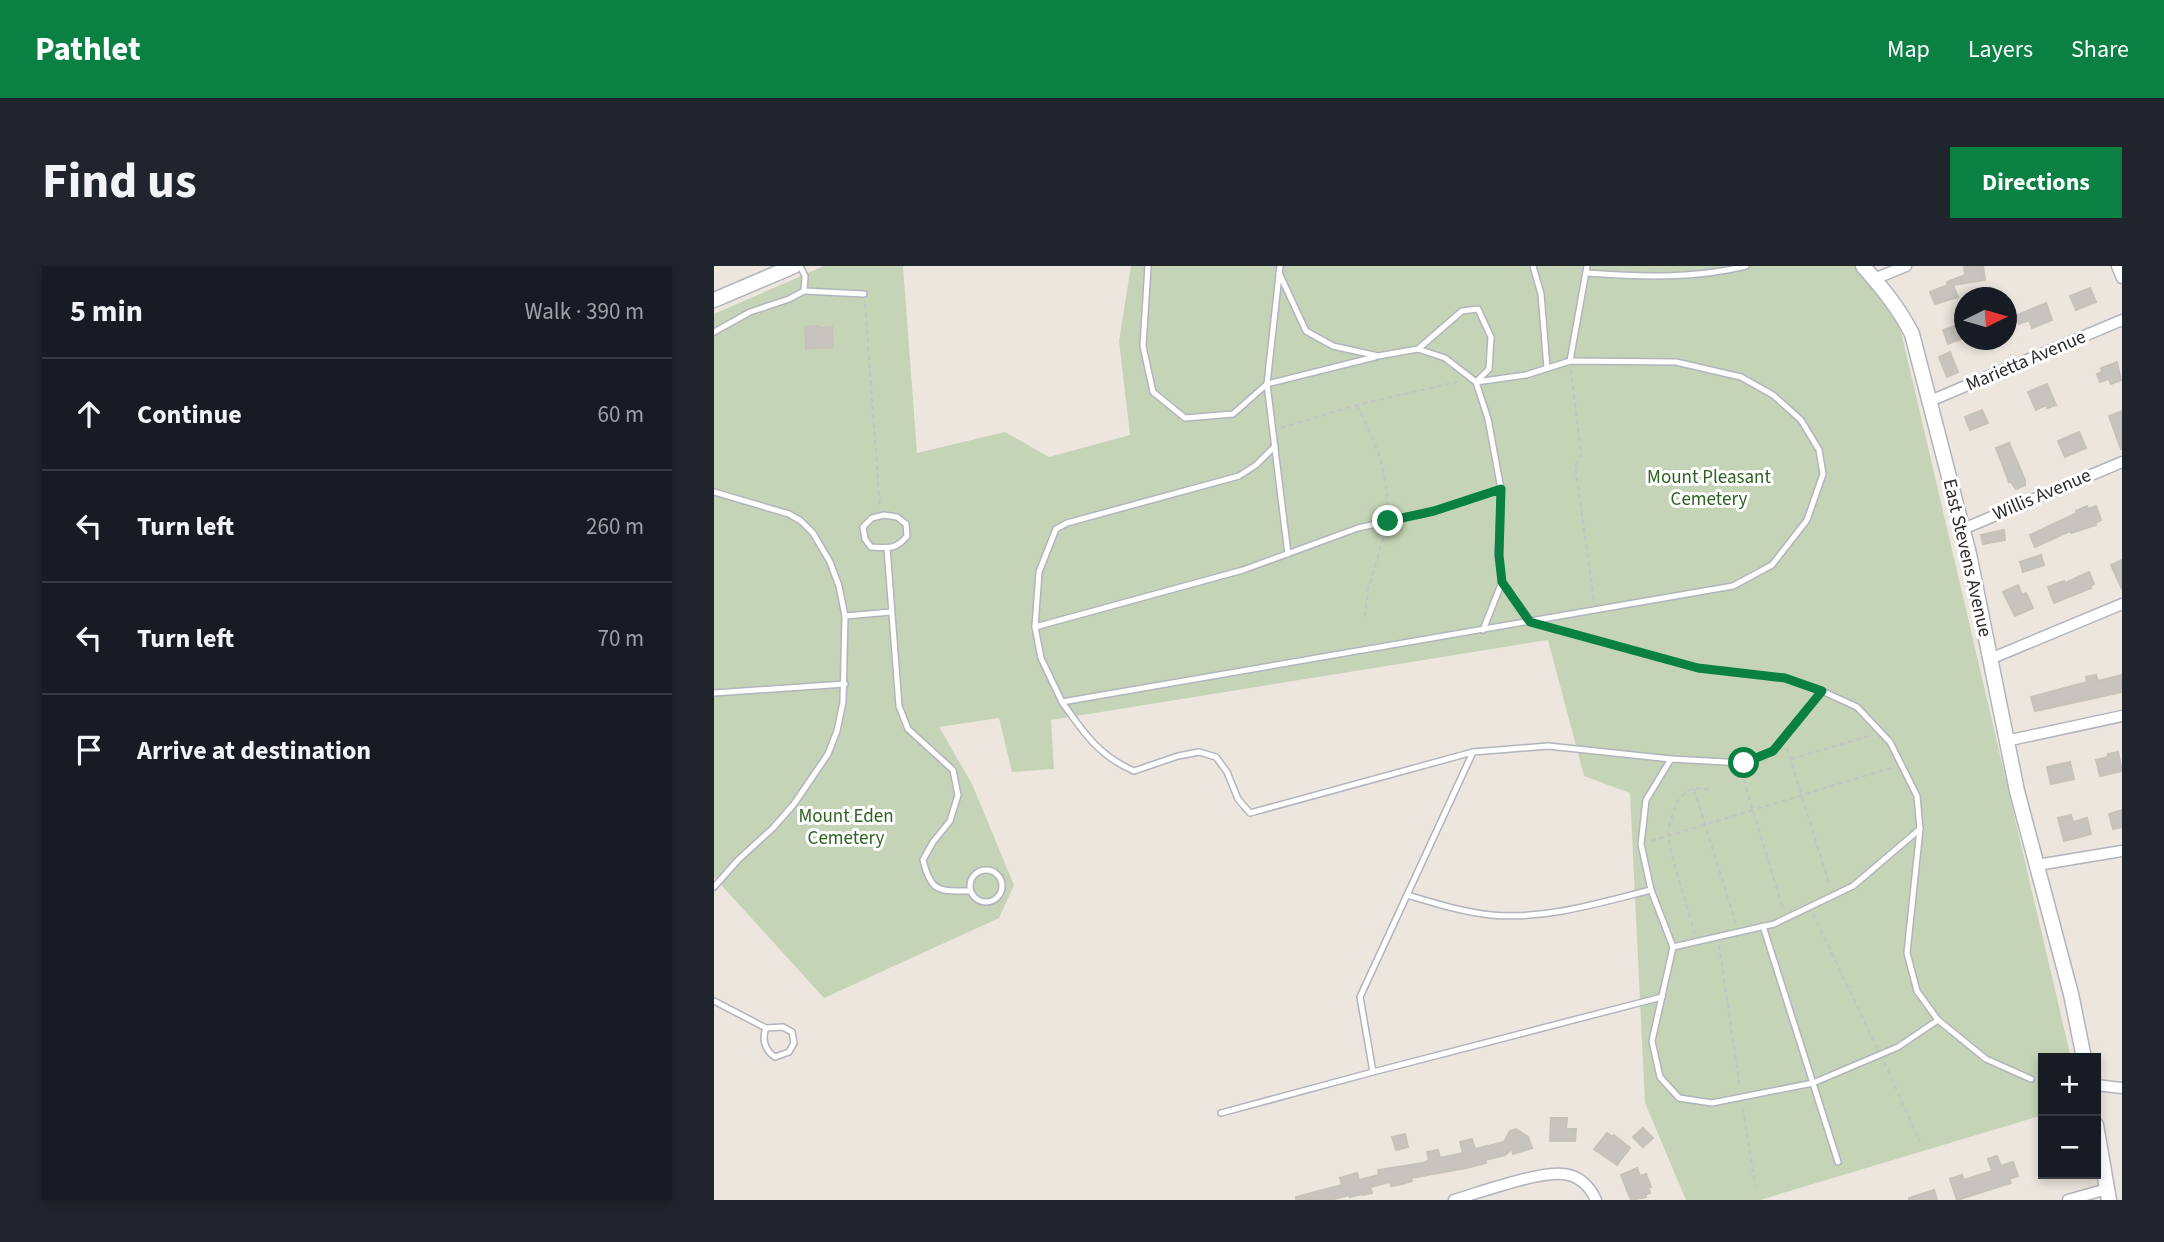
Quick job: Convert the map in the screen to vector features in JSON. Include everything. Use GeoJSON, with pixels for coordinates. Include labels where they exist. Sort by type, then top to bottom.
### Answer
{"type":"FeatureCollection","features":[{"type":"Feature","properties":{"kind":"street"},"geometry":{"type":"LineString","coordinates":[[714,300],[794,266]]}},
{"type":"Feature","properties":{"kind":"street","name":"East Stevens Avenue"},"geometry":{"type":"LineString","coordinates":[[1863,266],[1901,312],[1912,334],[1963,529],[2006,741],[2071,994],[2083,1053]]}},
{"type":"Feature","properties":{"kind":"street"},"geometry":{"type":"LineString","coordinates":[[1874,279],[1906,266]]}},
{"type":"Feature","properties":{"kind":"street"},"geometry":{"type":"LineString","coordinates":[[2117,266],[2122,278]]}},
{"type":"Feature","properties":{"kind":"street","name":"Marietta Avenue"},"geometry":{"type":"LineString","coordinates":[[1930,401],[2122,320]]}},
{"type":"Feature","properties":{"kind":"street","name":"Willis Avenue"},"geometry":{"type":"LineString","coordinates":[[1963,529],[2122,462]]}},
{"type":"Feature","properties":{"kind":"street"},"geometry":{"type":"LineString","coordinates":[[1990,659],[2122,604]]}},
{"type":"Feature","properties":{"kind":"street"},"geometry":{"type":"LineString","coordinates":[[2006,741],[2122,716]]}},
{"type":"Feature","properties":{"kind":"street"},"geometry":{"type":"LineString","coordinates":[[2037,865],[2122,851]]}},
{"type":"Feature","properties":{"kind":"street"},"geometry":{"type":"LineString","coordinates":[[2101,1086],[2122,1088]]}},
{"type":"Feature","properties":{"kind":"street"},"geometry":{"type":"LineString","coordinates":[[2068,1200],[2108,1194],[2101,1154]]}},
{"type":"Feature","properties":{"kind":"street"},"geometry":{"type":"LineString","coordinates":[[1454,1200],[1535,1177],[1565,1174],[1579,1179],[1590,1188],[1596,1200]]}},
{"type":"Feature","properties":{"kind":"lane"},"geometry":{"type":"LineString","coordinates":[[800,266],[805,276],[804,291]]}},
{"type":"Feature","properties":{"kind":"lane"},"geometry":{"type":"LineString","coordinates":[[1148,266],[1143,346],[1153,392],[1185,418],[1233,414],[1267,384],[1378,356],[1418,349],[1445,358],[1474,380],[1488,419],[1501,489],[1499,555],[1502,582],[1483,630]]}},
{"type":"Feature","properties":{"kind":"lane"},"geometry":{"type":"LineString","coordinates":[[1533,266],[1541,294],[1547,368]]}},
{"type":"Feature","properties":{"kind":"lane"},"geometry":{"type":"LineString","coordinates":[[1570,361],[1587,269],[1630,276],[1695,275],[1746,266]]}},
{"type":"Feature","properties":{"kind":"lane"},"geometry":{"type":"LineString","coordinates":[[1280,269],[1267,384],[1288,554]]}},
{"type":"Feature","properties":{"kind":"lane"},"geometry":{"type":"LineString","coordinates":[[1280,269],[1306,331],[1333,346],[1378,356]]}},
{"type":"Feature","properties":{"kind":"lane"},"geometry":{"type":"LineString","coordinates":[[714,332],[750,312],[804,291],[864,295]]}},
{"type":"Feature","properties":{"kind":"lane"},"geometry":{"type":"LineString","coordinates":[[1418,349],[1462,311],[1478,309],[1491,338],[1489,369],[1474,380]]}},
{"type":"Feature","properties":{"kind":"lane"},"geometry":{"type":"LineString","coordinates":[[1062,702],[1733,586],[1772,565],[1807,520],[1823,474],[1819,450],[1801,420],[1773,395],[1741,377],[1676,362],[1570,361],[1526,375],[1474,380]]}},
{"type":"Feature","properties":{"kind":"lane"},"geometry":{"type":"LineString","coordinates":[[1275,446],[1256,465],[1239,476],[1067,523],[1056,529],[1039,572],[1035,627],[1041,658],[1062,702],[1083,732],[1115,763],[1134,771],[1178,755],[1199,752],[1216,757],[1227,772],[1238,799],[1250,813],[1473,752],[1548,746],[1671,759],[1744,763],[1773,751],[1822,691]]}},
{"type":"Feature","properties":{"kind":"lane"},"geometry":{"type":"LineString","coordinates":[[1035,627],[1243,570],[1358,528],[1434,511],[1501,489]]}},
{"type":"Feature","properties":{"kind":"lane"},"geometry":{"type":"LineString","coordinates":[[714,492],[789,514],[801,521],[813,533],[830,562],[839,586],[845,616],[845,684],[837,731],[828,754],[794,804],[714,887]]}},
{"type":"Feature","properties":{"kind":"lane"},"geometry":{"type":"LineString","coordinates":[[897,516],[906,524],[907,536],[900,545],[887,548],[871,547],[865,539],[863,527],[872,518],[897,516]]}},
{"type":"Feature","properties":{"kind":"lane"},"geometry":{"type":"LineString","coordinates":[[887,548],[899,706],[908,729],[953,770],[958,795],[950,821],[923,860],[928,880],[942,891],[970,891]]}},
{"type":"Feature","properties":{"kind":"lane"},"geometry":{"type":"LineString","coordinates":[[1502,582],[1530,622],[1698,668],[1785,678],[1857,707],[1890,742],[1917,796],[1920,829],[1907,953],[1917,991],[1938,1020],[1986,1059],[2031,1079]]}},
{"type":"Feature","properties":{"kind":"lane"},"geometry":{"type":"LineString","coordinates":[[845,616],[891,611]]}},
{"type":"Feature","properties":{"kind":"lane"},"geometry":{"type":"LineString","coordinates":[[714,693],[845,684]]}},
{"type":"Feature","properties":{"kind":"lane"},"geometry":{"type":"LineString","coordinates":[[1373,1072],[1360,997],[1473,752]]}},
{"type":"Feature","properties":{"kind":"lane"},"geometry":{"type":"LineString","coordinates":[[1671,759],[1646,800],[1641,844],[1651,890],[1673,947],[1652,1041],[1660,1077],[1679,1098],[1712,1103],[1813,1083],[1898,1047],[1938,1020]]}},
{"type":"Feature","properties":{"kind":"lane"},"geometry":{"type":"LineString","coordinates":[[1673,947],[1763,926],[1853,886],[1920,829]]}},
{"type":"Feature","properties":{"kind":"lane"},"geometry":{"type":"LineString","coordinates":[[981,869],[992,869],[1003,881],[1001,894],[991,902],[976,900],[970,891],[971,878],[981,869]]}},
{"type":"Feature","properties":{"kind":"lane"},"geometry":{"type":"LineString","coordinates":[[1407,895],[1458,909],[1512,915],[1548,914],[1651,890]]}},
{"type":"Feature","properties":{"kind":"lane"},"geometry":{"type":"LineString","coordinates":[[1763,926],[1838,1162]]}},
{"type":"Feature","properties":{"kind":"lane"},"geometry":{"type":"LineString","coordinates":[[1221,1113],[1662,997]]}},
{"type":"Feature","properties":{"kind":"lane"},"geometry":{"type":"LineString","coordinates":[[714,1001],[766,1028],[783,1027],[792,1032],[794,1043],[789,1052],[775,1057],[769,1052],[765,1046],[766,1028]]}},
{"type":"Feature","properties":{"kind":"path"},"geometry":{"type":"LineString","coordinates":[[864,295],[881,516]]}},
{"type":"Feature","properties":{"kind":"path"},"geometry":{"type":"LineString","coordinates":[[1570,361],[1581,456],[1575,465],[1595,610]]}},
{"type":"Feature","properties":{"kind":"path"},"geometry":{"type":"LineString","coordinates":[[1273,431],[1357,405],[1474,380]]}},
{"type":"Feature","properties":{"kind":"path"},"geometry":{"type":"LineString","coordinates":[[1357,405],[1376,443],[1387,485],[1388,521],[1368,590],[1365,617]]}},
{"type":"Feature","properties":{"kind":"path"},"geometry":{"type":"LineString","coordinates":[[1790,760],[1881,733]]}},
{"type":"Feature","properties":{"kind":"path"},"geometry":{"type":"LineString","coordinates":[[1784,737],[1832,896]]}},
{"type":"Feature","properties":{"kind":"path"},"geometry":{"type":"LineString","coordinates":[[1739,763],[1786,918]]}},
{"type":"Feature","properties":{"kind":"path"},"geometry":{"type":"LineString","coordinates":[[1641,844],[1902,765]]}},
{"type":"Feature","properties":{"kind":"path"},"geometry":{"type":"LineString","coordinates":[[1694,788],[1738,932]]}},
{"type":"Feature","properties":{"kind":"path"},"geometry":{"type":"LineString","coordinates":[[1697,942],[1670,849],[1668,830],[1676,803],[1687,791],[1694,788],[1712,790]]}},
{"type":"Feature","properties":{"kind":"path"},"geometry":{"type":"LineString","coordinates":[[1810,906],[1920,1142]]}},
{"type":"Feature","properties":{"kind":"path"},"geometry":{"type":"LineString","coordinates":[[1718,937],[1755,1186]]}},
{"type":"Feature","properties":{"kind":"green space","name":"Mount Pleasant Cemetery"},"geometry":{"type":"Polygon","coordinates":[[[824,266],[903,266],[917,453],[1005,432],[1049,457],[1130,435],[1119,341],[1131,266],[1857,266],[1899,323],[2070,1053],[2038,1053],[2038,1117],[1760,1200],[1686,1200],[1645,1103],[1630,793],[1584,776],[1548,640],[1051,720],[1054,769],[1012,772],[999,718],[939,727],[972,784],[1014,885],[999,918],[824,998],[714,877],[714,314],[824,266]]]}},
{"type":"Feature","properties":{"kind":"building"},"geometry":{"type":"Polygon","coordinates":[[[1964,266],[1983,266],[1985,280],[1953,285],[1954,298],[1935,304],[1930,292],[1965,275],[1964,266]]]}},
{"type":"Feature","properties":{"kind":"building"},"geometry":{"type":"Polygon","coordinates":[[[2090,288],[2096,302],[2076,310],[2070,296],[2090,288]]]}},
{"type":"Feature","properties":{"kind":"building"},"geometry":{"type":"Polygon","coordinates":[[[2046,303],[2052,320],[2032,328],[2029,320],[2019,324],[2017,315],[2046,303]]]}},
{"type":"Feature","properties":{"kind":"building"},"geometry":{"type":"Polygon","coordinates":[[[1954,326],[1954,342],[1948,344],[1943,330],[1954,326]]]}},
{"type":"Feature","properties":{"kind":"building"},"geometry":{"type":"Polygon","coordinates":[[[805,327],[832,327],[833,347],[806,349],[805,327]]]}},
{"type":"Feature","properties":{"kind":"building"},"geometry":{"type":"Polygon","coordinates":[[[1950,352],[1958,372],[1947,377],[1939,357],[1950,352]]]}},
{"type":"Feature","properties":{"kind":"building"},"geometry":{"type":"Polygon","coordinates":[[[2117,362],[2121,380],[2111,384],[2109,379],[2100,382],[2097,374],[2102,372],[2101,368],[2117,362]]]}},
{"type":"Feature","properties":{"kind":"building"},"geometry":{"type":"Polygon","coordinates":[[[2047,384],[2056,405],[2047,408],[2046,405],[2036,410],[2028,392],[2047,384]]]}},
{"type":"Feature","properties":{"kind":"building"},"geometry":{"type":"Polygon","coordinates":[[[1982,410],[1988,423],[1970,430],[1965,417],[1982,410]]]}},
{"type":"Feature","properties":{"kind":"building"},"geometry":{"type":"Polygon","coordinates":[[[2122,411],[2122,449],[2121,449],[2109,416],[2122,411]]]}},
{"type":"Feature","properties":{"kind":"building"},"geometry":{"type":"Polygon","coordinates":[[[2079,432],[2086,448],[2065,457],[2058,441],[2079,432]]]}},
{"type":"Feature","properties":{"kind":"building"},"geometry":{"type":"Polygon","coordinates":[[[2009,443],[2025,480],[2025,485],[2016,489],[2009,482],[1996,448],[2009,443]]]}},
{"type":"Feature","properties":{"kind":"building"},"geometry":{"type":"Polygon","coordinates":[[[2087,506],[2088,509],[2096,506],[2101,520],[2095,523],[2096,525],[2071,533],[2070,531],[2035,547],[2030,535],[2087,506]]]}},
{"type":"Feature","properties":{"kind":"building"},"geometry":{"type":"Polygon","coordinates":[[[2004,530],[2005,540],[1983,544],[1981,535],[2004,530]]]}},
{"type":"Feature","properties":{"kind":"building"},"geometry":{"type":"Polygon","coordinates":[[[2041,555],[2044,565],[2023,572],[2020,562],[2041,555]]]}},
{"type":"Feature","properties":{"kind":"building"},"geometry":{"type":"Polygon","coordinates":[[[2122,560],[2122,589],[2111,565],[2122,560]]]}},
{"type":"Feature","properties":{"kind":"building"},"geometry":{"type":"Polygon","coordinates":[[[2089,572],[2094,584],[2091,588],[2054,603],[2048,587],[2089,572]]]}},
{"type":"Feature","properties":{"kind":"building"},"geometry":{"type":"Polygon","coordinates":[[[2018,585],[2022,595],[2026,593],[2033,608],[2015,616],[2003,592],[2018,585]]]}},
{"type":"Feature","properties":{"kind":"building"},"geometry":{"type":"Polygon","coordinates":[[[2096,675],[2098,681],[2122,675],[2122,692],[2035,711],[2031,697],[2087,682],[2086,677],[2096,675]]]}},
{"type":"Feature","properties":{"kind":"building"},"geometry":{"type":"Polygon","coordinates":[[[2118,752],[2122,771],[2100,776],[2096,760],[2118,752]]]}},
{"type":"Feature","properties":{"kind":"building"},"geometry":{"type":"Polygon","coordinates":[[[2070,762],[2074,779],[2051,784],[2047,767],[2070,762]]]}},
{"type":"Feature","properties":{"kind":"building"},"geometry":{"type":"Polygon","coordinates":[[[2122,810],[2122,827],[2113,829],[2109,814],[2122,810]]]}},
{"type":"Feature","properties":{"kind":"building"},"geometry":{"type":"Polygon","coordinates":[[[2071,815],[2073,822],[2087,818],[2091,834],[2064,841],[2058,818],[2071,815]]]}},
{"type":"Feature","properties":{"kind":"building"},"geometry":{"type":"Polygon","coordinates":[[[1551,1118],[1567,1118],[1566,1129],[1576,1129],[1575,1141],[1550,1141],[1551,1118]]]}},
{"type":"Feature","properties":{"kind":"building"},"geometry":{"type":"Polygon","coordinates":[[[1643,1128],[1653,1138],[1643,1147],[1633,1137],[1643,1128]]]}},
{"type":"Feature","properties":{"kind":"building"},"geometry":{"type":"Polygon","coordinates":[[[1516,1129],[1528,1137],[1532,1148],[1513,1154],[1512,1149],[1505,1155],[1485,1160],[1486,1163],[1411,1178],[1412,1181],[1402,1184],[1391,1186],[1390,1182],[1370,1187],[1372,1193],[1363,1195],[1330,1200],[1296,1200],[1296,1197],[1342,1185],[1340,1178],[1357,1173],[1359,1180],[1379,1175],[1378,1170],[1423,1163],[1429,1160],[1427,1152],[1438,1150],[1440,1158],[1463,1153],[1460,1142],[1472,1139],[1475,1149],[1504,1142],[1510,1131],[1516,1129]]]}},
{"type":"Feature","properties":{"kind":"building"},"geometry":{"type":"Polygon","coordinates":[[[1607,1133],[1613,1137],[1614,1135],[1630,1148],[1617,1165],[1594,1149],[1607,1133]]]}},
{"type":"Feature","properties":{"kind":"building"},"geometry":{"type":"Polygon","coordinates":[[[1405,1134],[1408,1147],[1396,1150],[1392,1137],[1405,1134]]]}},
{"type":"Feature","properties":{"kind":"building"},"geometry":{"type":"Polygon","coordinates":[[[1997,1156],[2001,1166],[2013,1162],[2018,1176],[2009,1179],[2011,1183],[1957,1200],[1950,1179],[1962,1175],[1964,1180],[1992,1171],[1988,1159],[1997,1156]]]}},
{"type":"Feature","properties":{"kind":"building"},"geometry":{"type":"Polygon","coordinates":[[[1637,1168],[1640,1176],[1646,1174],[1651,1187],[1648,1188],[1650,1193],[1645,1195],[1646,1197],[1631,1200],[1621,1175],[1637,1168]]]}},
{"type":"Feature","properties":{"kind":"building"},"geometry":{"type":"Polygon","coordinates":[[[1934,1190],[1937,1200],[1909,1200],[1909,1198],[1934,1190]]]}},
{"type":"Feature","properties":{"kind":"route"},"geometry":{"type":"LineString","coordinates":[[1388,521],[1434,511],[1501,489],[1499,555],[1502,582],[1530,622],[1698,668],[1785,678],[1822,691],[1773,751],[1744,763]]}},
{"type":"Feature","properties":{"kind":"park label","name":"Mount Eden Cemetery"},"geometry":{"type":"Point","coordinates":[846,827]}}]}
